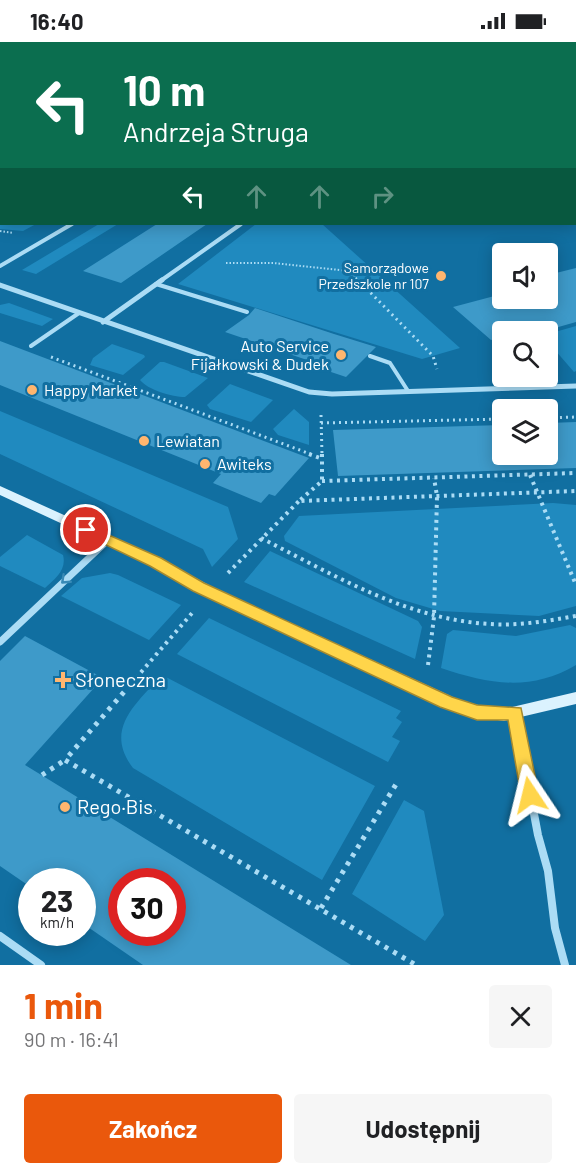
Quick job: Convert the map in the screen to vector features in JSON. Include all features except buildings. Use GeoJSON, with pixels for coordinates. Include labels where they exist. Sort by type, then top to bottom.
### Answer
{"type":"FeatureCollection","features":[{"type":"Feature","properties":{"kind":"street"},"geometry":{"type":"LineString","coordinates":[[0,266],[70,225]]}},
{"type":"Feature","properties":{"kind":"street"},"geometry":{"type":"LineString","coordinates":[[103,322],[240,225]]}},
{"type":"Feature","properties":{"kind":"street"},"geometry":{"type":"LineString","coordinates":[[0,285],[299,390],[320,393],[576,386]]}},
{"type":"Feature","properties":{"kind":"street"},"geometry":{"type":"LineString","coordinates":[[0,490],[156,562],[202,589],[446,702],[477,713],[515,713],[576,698]]}},
{"type":"Feature","properties":{"kind":"street"},"geometry":{"type":"LineString","coordinates":[[0,642],[108,540]]}},
{"type":"Feature","properties":{"kind":"street"},"geometry":{"type":"LineString","coordinates":[[515,713],[538,835],[548,871],[555,928],[565,965]]}},
{"type":"Feature","properties":{"kind":"street"},"geometry":{"type":"LineString","coordinates":[[0,936],[41,965]]}},
{"type":"Feature","properties":{"kind":"lane"},"geometry":{"type":"LineString","coordinates":[[156,284],[247,312]]}},
{"type":"Feature","properties":{"kind":"lane"},"geometry":{"type":"LineString","coordinates":[[32,346],[79,313]]}},
{"type":"Feature","properties":{"kind":"lane"},"geometry":{"type":"LineString","coordinates":[[370,356],[390,363],[408,391]]}},
{"type":"Feature","properties":{"kind":"path"},"geometry":{"type":"LineString","coordinates":[[226,262],[273,263],[349,272],[433,356]]}},
{"type":"Feature","properties":{"kind":"path"},"geometry":{"type":"LineString","coordinates":[[32,346],[28,348],[323,459]]}},
{"type":"Feature","properties":{"kind":"path"},"geometry":{"type":"LineString","coordinates":[[320,393],[322,481]]}},
{"type":"Feature","properties":{"kind":"path"},"geometry":{"type":"LineString","coordinates":[[558,418],[576,417]]}},
{"type":"Feature","properties":{"kind":"path"},"geometry":{"type":"LineString","coordinates":[[321,423],[492,419]]}},
{"type":"Feature","properties":{"kind":"path"},"geometry":{"type":"LineString","coordinates":[[227,574],[261,538],[322,481],[576,473]]}},
{"type":"Feature","properties":{"kind":"path"},"geometry":{"type":"LineString","coordinates":[[530,474],[576,585]]}},
{"type":"Feature","properties":{"kind":"path"},"geometry":{"type":"LineString","coordinates":[[428,665],[434,617],[437,496],[434,477]]}},
{"type":"Feature","properties":{"kind":"path"},"geometry":{"type":"LineString","coordinates":[[299,501],[576,491]]}},
{"type":"Feature","properties":{"kind":"path"},"geometry":{"type":"LineString","coordinates":[[261,538],[394,604],[434,617],[489,626],[546,624],[576,616]]}},
{"type":"Feature","properties":{"kind":"path"},"geometry":{"type":"LineString","coordinates":[[42,776],[65,760],[194,611]]}},
{"type":"Feature","properties":{"kind":"path"},"geometry":{"type":"LineString","coordinates":[[65,760],[416,965]]}},
{"type":"Feature","properties":{"kind":"path"},"geometry":{"type":"LineString","coordinates":[[321,908],[398,782]]}},
{"type":"Feature","properties":{"kind":"shaded area"},"geometry":{"type":"Polygon","coordinates":[[[0,225],[34,225],[23,231],[0,229],[0,225]]]}},
{"type":"Feature","properties":{"kind":"shaded area"},"geometry":{"type":"Polygon","coordinates":[[[97,225],[116,225],[36,274],[22,270],[97,225]]]}},
{"type":"Feature","properties":{"kind":"shaded area"},"geometry":{"type":"Polygon","coordinates":[[[255,225],[323,225],[460,348],[422,359],[178,284],[255,225]]]}},
{"type":"Feature","properties":{"kind":"shaded area"},"geometry":{"type":"Polygon","coordinates":[[[9,303],[53,319],[42,326],[0,313],[0,305],[9,303]]]}},
{"type":"Feature","properties":{"kind":"shaded area"},"geometry":{"type":"Polygon","coordinates":[[[576,326],[576,371],[574,372],[558,354],[558,331],[576,326]]]}},
{"type":"Feature","properties":{"kind":"shaded area"},"geometry":{"type":"Polygon","coordinates":[[[112,344],[145,357],[123,375],[90,365],[93,358],[112,344]]]}},
{"type":"Feature","properties":{"kind":"shaded area"},"geometry":{"type":"Polygon","coordinates":[[[160,362],[208,378],[185,397],[161,392],[140,380],[160,362]]]}},
{"type":"Feature","properties":{"kind":"shaded area"},"geometry":{"type":"Polygon","coordinates":[[[230,384],[273,400],[251,422],[210,409],[207,405],[230,384]]]}},
{"type":"Feature","properties":{"kind":"shaded area"},"geometry":{"type":"Polygon","coordinates":[[[294,409],[309,422],[309,445],[278,435],[273,429],[294,409]]]}},
{"type":"Feature","properties":{"kind":"shaded area"},"geometry":{"type":"Polygon","coordinates":[[[0,411],[228,507],[238,539],[212,567],[203,549],[0,454],[0,411]]]}},
{"type":"Feature","properties":{"kind":"shaded area"},"geometry":{"type":"Polygon","coordinates":[[[553,503],[576,505],[576,606],[539,616],[440,611],[396,598],[285,541],[284,536],[299,516],[553,503]]]}},
{"type":"Feature","properties":{"kind":"shaded area"},"geometry":{"type":"Polygon","coordinates":[[[27,535],[63,555],[62,570],[45,588],[0,566],[0,557],[27,535]]]}},
{"type":"Feature","properties":{"kind":"shaded area"},"geometry":{"type":"Polygon","coordinates":[[[270,551],[418,621],[422,627],[415,659],[244,582],[270,551]]]}},
{"type":"Feature","properties":{"kind":"shaded area"},"geometry":{"type":"Polygon","coordinates":[[[110,573],[181,605],[149,640],[61,596],[82,578],[110,573]]]}},
{"type":"Feature","properties":{"kind":"shaded area"},"geometry":{"type":"Polygon","coordinates":[[[209,618],[401,711],[396,718],[402,722],[392,737],[400,741],[388,762],[177,654],[209,618]]]}},
{"type":"Feature","properties":{"kind":"shaded area"},"geometry":{"type":"Polygon","coordinates":[[[570,625],[576,628],[576,665],[559,674],[526,682],[509,683],[476,678],[441,668],[447,634],[453,630],[516,636],[570,625]]]}},
{"type":"Feature","properties":{"kind":"shaded area"},"geometry":{"type":"Polygon","coordinates":[[[162,675],[375,786],[322,880],[133,768],[121,741],[122,729],[134,706],[162,675]]]}},
{"type":"Feature","properties":{"kind":"shaded area"},"geometry":{"type":"Polygon","coordinates":[[[404,800],[424,811],[444,915],[425,941],[352,894],[404,800]]]}},
{"type":"Feature","properties":{"kind":"place","name":"Samorządowe Przedszkole nr 107"},"geometry":{"type":"Point","coordinates":[441,276]}},
{"type":"Feature","properties":{"kind":"place","name":"Auto Service Fijałkowski & Dudek"},"geometry":{"type":"Point","coordinates":[341,355]}},
{"type":"Feature","properties":{"kind":"place","name":"Happy Market"},"geometry":{"type":"Point","coordinates":[32,390]}},
{"type":"Feature","properties":{"kind":"place","name":"Lewiatan"},"geometry":{"type":"Point","coordinates":[144,441]}},
{"type":"Feature","properties":{"kind":"place","name":"Awiteks"},"geometry":{"type":"Point","coordinates":[205,464]}},
{"type":"Feature","properties":{"kind":"place","name":"Słoneczna"},"geometry":{"type":"Point","coordinates":[63,680]}},
{"type":"Feature","properties":{"kind":"place","name":"Rego·Bis"},"geometry":{"type":"Point","coordinates":[65,807]}},
{"type":"Feature","properties":{"kind":"route"},"geometry":{"type":"LineString","coordinates":[[86,530],[156,562],[198,587],[446,702],[477,713],[504,715],[515,713],[530,795]]}}]}
